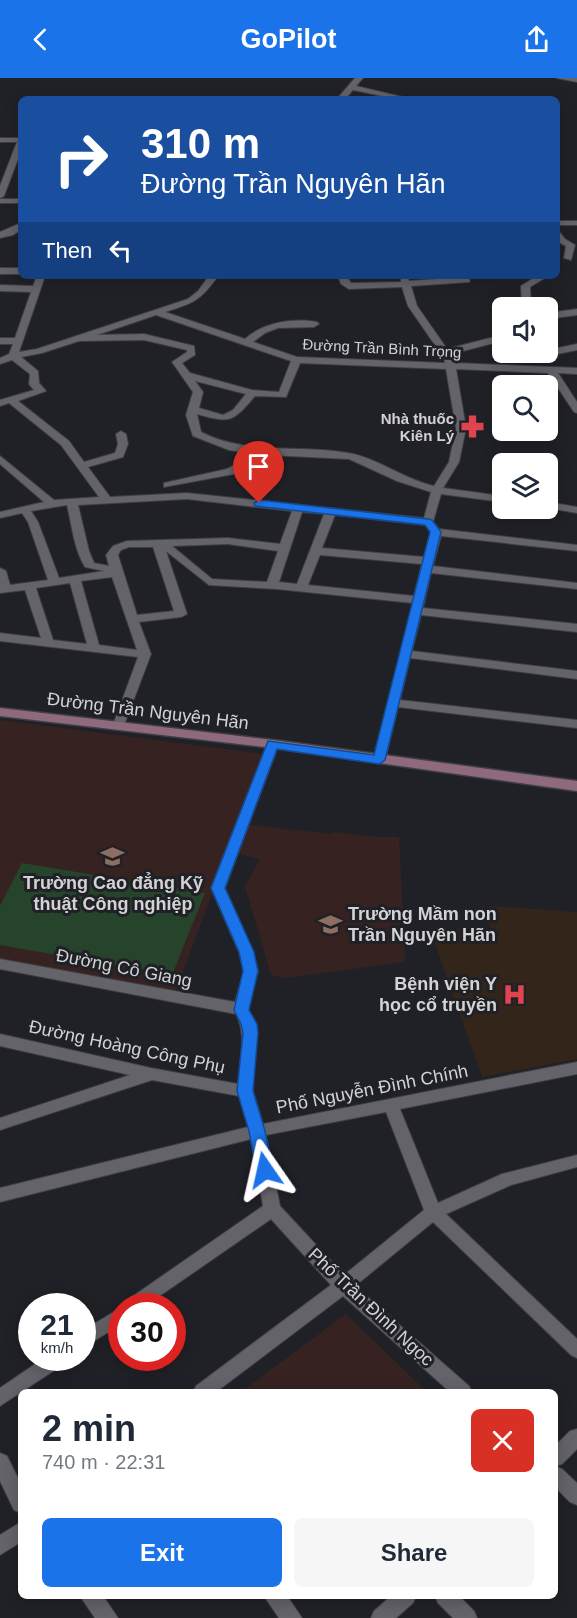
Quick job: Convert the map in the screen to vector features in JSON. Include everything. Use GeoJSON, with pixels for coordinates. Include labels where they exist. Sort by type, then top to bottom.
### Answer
{"type":"FeatureCollection","features":[{"type":"Feature","properties":{"kind":"street"},"geometry":{"type":"LineString","coordinates":[[344,96],[359,78]]}},
{"type":"Feature","properties":{"kind":"street"},"geometry":{"type":"LineString","coordinates":[[560,78],[577,80]]}},
{"type":"Feature","properties":{"kind":"street"},"geometry":{"type":"LineString","coordinates":[[351,87],[393,96]]}},
{"type":"Feature","properties":{"kind":"street"},"geometry":{"type":"LineString","coordinates":[[0,140],[18,140]]}},
{"type":"Feature","properties":{"kind":"street"},"geometry":{"type":"LineString","coordinates":[[18,148],[0,199],[18,201]]}},
{"type":"Feature","properties":{"kind":"street"},"geometry":{"type":"LineString","coordinates":[[560,223],[577,224]]}},
{"type":"Feature","properties":{"kind":"street"},"geometry":{"type":"LineString","coordinates":[[0,235],[10,233],[18,228]]}},
{"type":"Feature","properties":{"kind":"street"},"geometry":{"type":"LineString","coordinates":[[561,243],[571,245],[572,256]]}},
{"type":"Feature","properties":{"kind":"street"},"geometry":{"type":"LineString","coordinates":[[0,271],[18,271]]}},
{"type":"Feature","properties":{"kind":"street"},"geometry":{"type":"LineString","coordinates":[[12,356],[40,279]]}},
{"type":"Feature","properties":{"kind":"street"},"geometry":{"type":"LineString","coordinates":[[0,361],[79,339],[158,313],[196,298],[212,279]]}},
{"type":"Feature","properties":{"kind":"street"},"geometry":{"type":"LineString","coordinates":[[343,279],[349,286],[405,280],[466,280]]}},
{"type":"Feature","properties":{"kind":"street"},"geometry":{"type":"LineString","coordinates":[[526,297],[525,286],[538,279]]}},
{"type":"Feature","properties":{"kind":"street"},"geometry":{"type":"LineString","coordinates":[[379,760],[427,565],[437,490],[454,462],[461,428],[452,367],[447,352],[412,306],[405,280]]}},
{"type":"Feature","properties":{"kind":"street"},"geometry":{"type":"LineString","coordinates":[[0,288],[36,289]]}},
{"type":"Feature","properties":{"kind":"street"},"geometry":{"type":"LineString","coordinates":[[558,315],[577,312]]}},
{"type":"Feature","properties":{"kind":"street","name":"Đường Trần Bình Trọng"},"geometry":{"type":"LineString","coordinates":[[158,313],[296,360],[577,371]]}},
{"type":"Feature","properties":{"kind":"street"},"geometry":{"type":"LineString","coordinates":[[246,343],[257,332],[272,326],[314,324]]}},
{"type":"Feature","properties":{"kind":"street"},"geometry":{"type":"LineString","coordinates":[[79,339],[144,338],[191,348],[192,353],[177,362],[198,392],[191,415],[197,434],[210,442],[231,448],[265,452],[311,452],[352,457],[368,461],[379,469],[405,481],[437,490],[492,498]]}},
{"type":"Feature","properties":{"kind":"street"},"geometry":{"type":"LineString","coordinates":[[0,341],[17,341]]}},
{"type":"Feature","properties":{"kind":"street"},"geometry":{"type":"LineString","coordinates":[[447,352],[492,341]]}},
{"type":"Feature","properties":{"kind":"street"},"geometry":{"type":"LineString","coordinates":[[558,351],[577,347]]}},
{"type":"Feature","properties":{"kind":"street"},"geometry":{"type":"LineString","coordinates":[[5,402],[41,391],[34,384],[34,373],[12,356]]}},
{"type":"Feature","properties":{"kind":"street"},"geometry":{"type":"LineString","coordinates":[[185,375],[252,393],[284,395],[296,360]]}},
{"type":"Feature","properties":{"kind":"street"},"geometry":{"type":"LineString","coordinates":[[550,370],[577,410]]}},
{"type":"Feature","properties":{"kind":"street"},"geometry":{"type":"LineString","coordinates":[[194,410],[224,418],[236,412],[252,393]]}},
{"type":"Feature","properties":{"kind":"street"},"geometry":{"type":"LineString","coordinates":[[5,402],[65,443],[106,499]]}},
{"type":"Feature","properties":{"kind":"street"},"geometry":{"type":"LineString","coordinates":[[83,465],[118,455],[123,444],[121,434]]}},
{"type":"Feature","properties":{"kind":"street"},"geometry":{"type":"LineString","coordinates":[[168,485],[233,472],[248,465],[265,452]]}},
{"type":"Feature","properties":{"kind":"street"},"geometry":{"type":"LineString","coordinates":[[0,459],[51,503]]}},
{"type":"Feature","properties":{"kind":"street"},"geometry":{"type":"LineString","coordinates":[[0,514],[51,503],[187,496],[331,511],[577,549]]}},
{"type":"Feature","properties":{"kind":"street"},"geometry":{"type":"LineString","coordinates":[[72,502],[89,565],[116,572]]}},
{"type":"Feature","properties":{"kind":"street"},"geometry":{"type":"LineString","coordinates":[[558,507],[577,510]]}},
{"type":"Feature","properties":{"kind":"street"},"geometry":{"type":"LineString","coordinates":[[275,586],[272,581],[298,508]]}},
{"type":"Feature","properties":{"kind":"street"},"geometry":{"type":"LineString","coordinates":[[24,509],[33,522],[55,582]]}},
{"type":"Feature","properties":{"kind":"street"},"geometry":{"type":"LineString","coordinates":[[301,588],[331,511]]}},
{"type":"Feature","properties":{"kind":"street"},"geometry":{"type":"LineString","coordinates":[[119,725],[145,654],[116,572],[112,555],[117,548],[127,544],[228,541],[284,548]]}},
{"type":"Feature","properties":{"kind":"street"},"geometry":{"type":"LineString","coordinates":[[159,542],[209,582],[301,588],[577,628]]}},
{"type":"Feature","properties":{"kind":"street"},"geometry":{"type":"LineString","coordinates":[[132,619],[181,614],[159,542]]}},
{"type":"Feature","properties":{"kind":"street"},"geometry":{"type":"LineString","coordinates":[[315,551],[577,586]]}},
{"type":"Feature","properties":{"kind":"street"},"geometry":{"type":"LineString","coordinates":[[0,571],[3,590],[116,572]]}},
{"type":"Feature","properties":{"kind":"street"},"geometry":{"type":"LineString","coordinates":[[75,579],[94,648]]}},
{"type":"Feature","properties":{"kind":"street"},"geometry":{"type":"LineString","coordinates":[[30,586],[48,643]]}},
{"type":"Feature","properties":{"kind":"street"},"geometry":{"type":"LineString","coordinates":[[0,637],[145,654]]}},
{"type":"Feature","properties":{"kind":"street"},"geometry":{"type":"LineString","coordinates":[[405,654],[577,675]]}},
{"type":"Feature","properties":{"kind":"street"},"geometry":{"type":"LineString","coordinates":[[393,703],[577,724]]}},
{"type":"Feature","properties":{"kind":"street","name":"Đường Trần Nguyên Hãn"},"geometry":{"type":"LineString","coordinates":[[0,712],[273,744],[577,786]]}},
{"type":"Feature","properties":{"kind":"street"},"geometry":{"type":"LineString","coordinates":[[151,1293],[272,1209],[257,1131],[245,1091],[250,1033],[249,1024],[241,1010],[251,971],[246,952],[218,888],[273,744]]}},
{"type":"Feature","properties":{"kind":"street","name":"Đường Cô Giang"},"geometry":{"type":"LineString","coordinates":[[0,964],[241,1010]]}},
{"type":"Feature","properties":{"kind":"street","name":"Đường Hoàng Công Phụ"},"geometry":{"type":"LineString","coordinates":[[0,1040],[151,1074],[245,1091]]}},
{"type":"Feature","properties":{"kind":"street","name":"Phố Nguyễn Đình Chính"},"geometry":{"type":"LineString","coordinates":[[0,1196],[257,1131],[577,1068]]}},
{"type":"Feature","properties":{"kind":"street"},"geometry":{"type":"LineString","coordinates":[[0,1124],[151,1074]]}},
{"type":"Feature","properties":{"kind":"street"},"geometry":{"type":"LineString","coordinates":[[391,1105],[434,1212],[577,1350]]}},
{"type":"Feature","properties":{"kind":"street"},"geometry":{"type":"LineString","coordinates":[[206,1389],[343,1286],[434,1212],[508,1179],[577,1161]]}},
{"type":"Feature","properties":{"kind":"street","name":"Phố Trần Đình Ngọc"},"geometry":{"type":"LineString","coordinates":[[272,1209],[343,1286],[460,1389]]}},
{"type":"Feature","properties":{"kind":"street"},"geometry":{"type":"LineString","coordinates":[[0,1398],[39,1371]]}},
{"type":"Feature","properties":{"kind":"street"},"geometry":{"type":"LineString","coordinates":[[558,1455],[577,1437]]}},
{"type":"Feature","properties":{"kind":"street"},"geometry":{"type":"LineString","coordinates":[[0,1462],[18,1498]]}},
{"type":"Feature","properties":{"kind":"street"},"geometry":{"type":"LineString","coordinates":[[558,1478],[577,1496]]}},
{"type":"Feature","properties":{"kind":"street"},"geometry":{"type":"LineString","coordinates":[[0,1546],[18,1533]]}},
{"type":"Feature","properties":{"kind":"street"},"geometry":{"type":"LineString","coordinates":[[92,1599],[108,1618]]}},
{"type":"Feature","properties":{"kind":"street"},"geometry":{"type":"LineString","coordinates":[[276,1599],[292,1618]]}},
{"type":"Feature","properties":{"kind":"street"},"geometry":{"type":"LineString","coordinates":[[381,1618],[403,1599]]}},
{"type":"Feature","properties":{"kind":"street"},"geometry":{"type":"LineString","coordinates":[[448,1599],[467,1618]]}},
{"type":"Feature","properties":{"kind":"shaded area","name":"Trường Cao đẳng Kỹ thuật Công nghiệp"},"geometry":{"type":"Polygon","coordinates":[[[0,720],[264,754],[175,993],[0,959],[0,720]]]}},
{"type":"Feature","properties":{"kind":"shaded area","name":"Trường Mầm non Trần Nguyên Hãn"},"geometry":{"type":"Polygon","coordinates":[[[249,825],[332,834],[334,832],[399,837],[405,962],[284,978],[271,975],[245,886],[260,859],[236,853],[249,825]]]}},
{"type":"Feature","properties":{"kind":"shaded area","name":"Bệnh viện Y học cổ truyền"},"geometry":{"type":"Polygon","coordinates":[[[489,906],[577,912],[577,1059],[482,1077],[429,927],[490,930],[489,906]]]}},
{"type":"Feature","properties":{"kind":"shaded area"},"geometry":{"type":"Polygon","coordinates":[[[346,1314],[424,1389],[245,1389],[346,1314]]]}},
{"type":"Feature","properties":{"kind":"green space"},"geometry":{"type":"Polygon","coordinates":[[[22,863],[205,893],[172,975],[0,945],[0,906],[22,863]]]}},
{"type":"Feature","properties":{"kind":"place","name":"Nhà thuốc Kiên Lý"},"geometry":{"type":"Point","coordinates":[472,427]}},
{"type":"Feature","properties":{"kind":"place","name":"Trường Cao đẳng Kỹ thuật Công nghiệp"},"geometry":{"type":"Point","coordinates":[113,857]}},
{"type":"Feature","properties":{"kind":"place","name":"Trường Mầm non Trần Nguyên Hãn"},"geometry":{"type":"Point","coordinates":[330,924]}},
{"type":"Feature","properties":{"kind":"place","name":"Bệnh viện Y học cổ truyền"},"geometry":{"type":"Point","coordinates":[515,994]}},
{"type":"Feature","properties":{"kind":"route"},"geometry":{"type":"LineString","coordinates":[[259,503],[428,522],[436,532],[379,760],[273,744],[218,888],[246,952],[251,971],[241,1010],[249,1024],[250,1033],[245,1091],[257,1131],[265,1170]]}}]}
